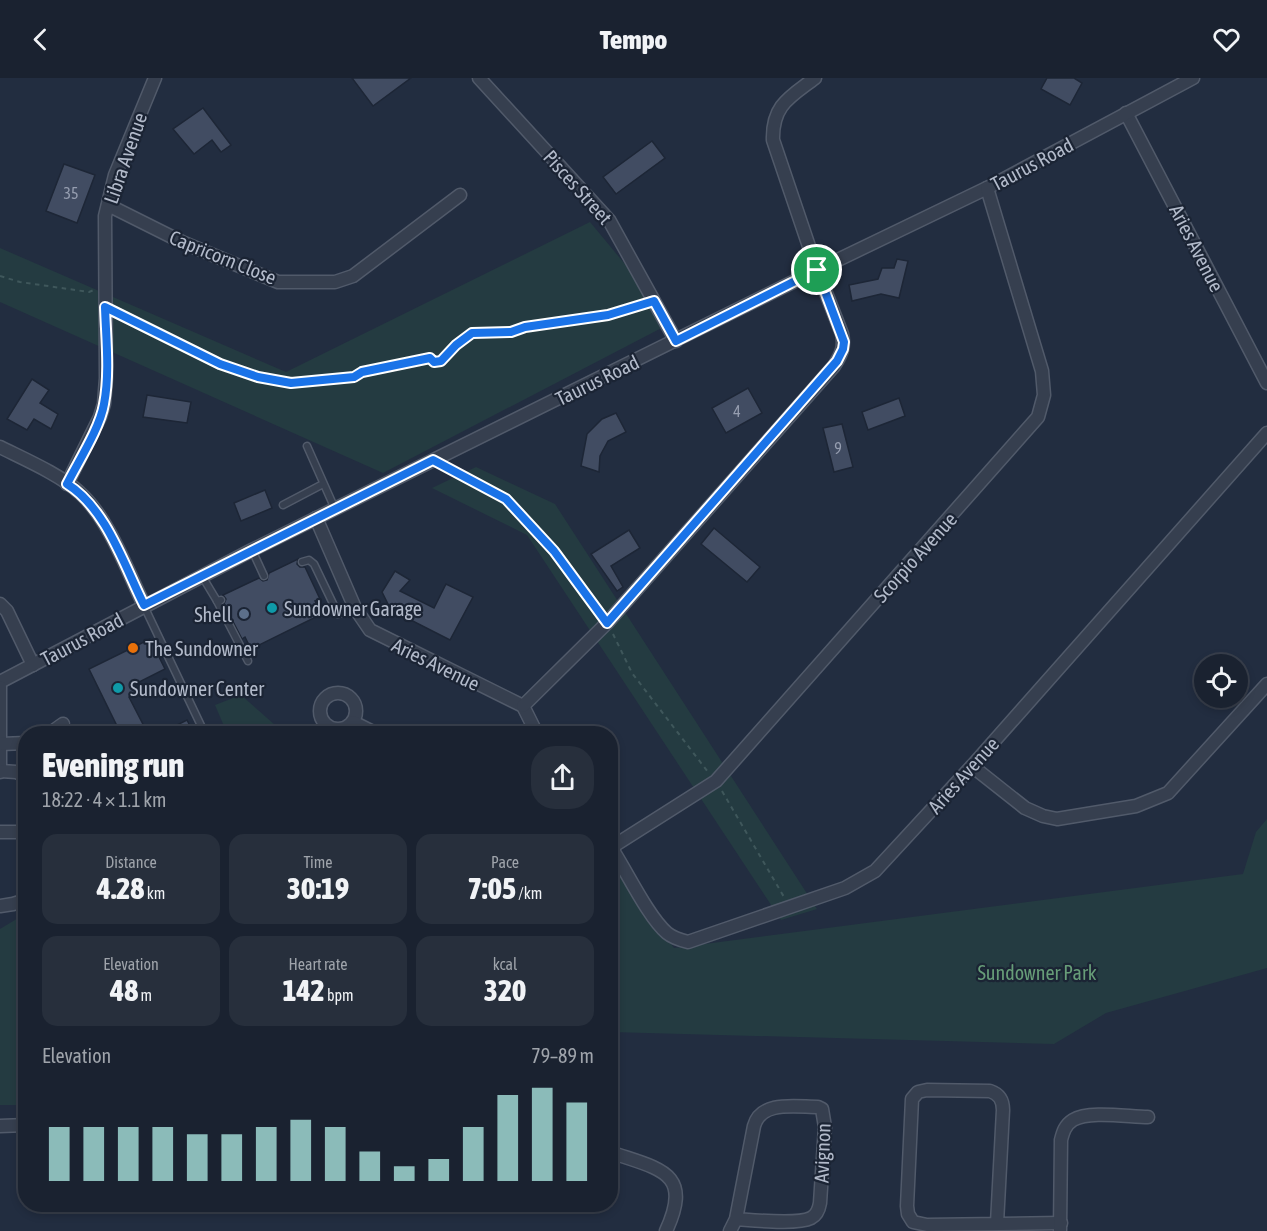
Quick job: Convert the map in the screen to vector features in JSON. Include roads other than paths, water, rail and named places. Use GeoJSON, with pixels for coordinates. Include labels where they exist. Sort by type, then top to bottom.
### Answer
{"type":"FeatureCollection","features":[{"type":"Feature","properties":{"kind":"street","name":"Libra Avenue"},"geometry":{"type":"LineString","coordinates":[[67,484],[100,417],[104,404],[106,378],[105,216],[115,176],[155,78]]}},
{"type":"Feature","properties":{"kind":"street"},"geometry":{"type":"LineString","coordinates":[[533,726],[523,706],[607,623],[837,361],[843,349],[844,342],[777,154],[773,131],[773,121],[783,104],[815,78]]}},
{"type":"Feature","properties":{"kind":"street","name":"Taurus Road"},"geometry":{"type":"LineString","coordinates":[[0,682],[202,575],[987,188],[1193,78]]}},
{"type":"Feature","properties":{"kind":"street","name":"Pisces Street"},"geometry":{"type":"LineString","coordinates":[[483,79],[609,220],[676,341]]}},
{"type":"Feature","properties":{"kind":"street","name":"Aries Avenue"},"geometry":{"type":"LineString","coordinates":[[1126,112],[1267,383]]}},
{"type":"Feature","properties":{"kind":"street","name":"Scorpio Avenue"},"geometry":{"type":"LineString","coordinates":[[618,843],[716,781],[1038,417],[1044,395],[1042,371],[987,188]]}},
{"type":"Feature","properties":{"kind":"street","name":"Capricorn Close"},"geometry":{"type":"LineString","coordinates":[[108,205],[184,243],[278,282],[318,283],[334,282],[353,276],[460,195]]}},
{"type":"Feature","properties":{"kind":"street","name":"Aries Avenue"},"geometry":{"type":"LineString","coordinates":[[618,858],[665,931],[676,939],[688,942],[845,888],[875,871],[972,766],[1267,433]]}},
{"type":"Feature","properties":{"kind":"street"},"geometry":{"type":"LineString","coordinates":[[0,447],[37,465],[79,492],[91,504],[106,527],[144,605]]}},
{"type":"Feature","properties":{"kind":"street","name":"Aries Avenue"},"geometry":{"type":"LineString","coordinates":[[316,518],[355,608],[365,624],[375,634],[523,706]]}},
{"type":"Feature","properties":{"kind":"street"},"geometry":{"type":"LineString","coordinates":[[0,604],[7,611],[33,665]]}},
{"type":"Feature","properties":{"kind":"street"},"geometry":{"type":"LineString","coordinates":[[972,766],[1025,808],[1043,816],[1057,819],[1136,806],[1168,793],[1267,684]]}},
{"type":"Feature","properties":{"kind":"street"},"geometry":{"type":"LineString","coordinates":[[0,687],[1,771],[18,773]]}},
{"type":"Feature","properties":{"kind":"street"},"geometry":{"type":"LineString","coordinates":[[353,722],[361,726]]}},
{"type":"Feature","properties":{"kind":"street"},"geometry":{"type":"LineString","coordinates":[[1,744],[18,743]]}},
{"type":"Feature","properties":{"kind":"street"},"geometry":{"type":"LineString","coordinates":[[0,832],[18,832]]}},
{"type":"Feature","properties":{"kind":"street"},"geometry":{"type":"LineString","coordinates":[[0,906],[18,902]]}},
{"type":"Feature","properties":{"kind":"street"},"geometry":{"type":"LineString","coordinates":[[997,1223],[1002,1100],[990,1091],[927,1090],[918,1092],[912,1099],[910,1116],[907,1206],[909,1219],[927,1225],[997,1223],[1060,1227],[1061,1140],[1071,1121],[1090,1116],[1148,1117]]}},
{"type":"Feature","properties":{"kind":"street","name":"Avignon"},"geometry":{"type":"LineString","coordinates":[[730,1231],[736,1219],[754,1126],[761,1113],[772,1108],[818,1107],[822,1109],[825,1127],[820,1203],[816,1214],[801,1221],[736,1219]]}},
{"type":"Feature","properties":{"kind":"street"},"geometry":{"type":"LineString","coordinates":[[0,1126],[18,1125]]}},
{"type":"Feature","properties":{"kind":"street"},"geometry":{"type":"LineString","coordinates":[[618,1155],[654,1168],[674,1185],[677,1193],[676,1203],[666,1231]]}},
{"type":"Feature","properties":{"kind":"lane"},"geometry":{"type":"LineString","coordinates":[[307,446],[335,509]]}},
{"type":"Feature","properties":{"kind":"lane"},"geometry":{"type":"LineString","coordinates":[[282,505],[323,484]]}},
{"type":"Feature","properties":{"kind":"lane"},"geometry":{"type":"LineString","coordinates":[[252,550],[264,576]]}},
{"type":"Feature","properties":{"kind":"lane"},"geometry":{"type":"LineString","coordinates":[[302,562],[309,560],[314,564],[338,615],[355,608]]}},
{"type":"Feature","properties":{"kind":"lane"},"geometry":{"type":"LineString","coordinates":[[202,575],[219,601],[248,661]]}},
{"type":"Feature","properties":{"kind":"lane"},"geometry":{"type":"LineString","coordinates":[[144,605],[201,726]]}},
{"type":"Feature","properties":{"kind":"place","name":"Sundowner Garage"},"geometry":{"type":"Point","coordinates":[272,608]}},
{"type":"Feature","properties":{"kind":"place","name":"Shell"},"geometry":{"type":"Point","coordinates":[244,614]}},
{"type":"Feature","properties":{"kind":"place","name":"The Sundowner"},"geometry":{"type":"Point","coordinates":[133,648]}},
{"type":"Feature","properties":{"kind":"place","name":"Sundowner Center"},"geometry":{"type":"Point","coordinates":[118,688]}},
{"type":"Feature","properties":{"kind":"park label","name":"Sundowner Park"},"geometry":{"type":"Point","coordinates":[1037,972]}}]}
